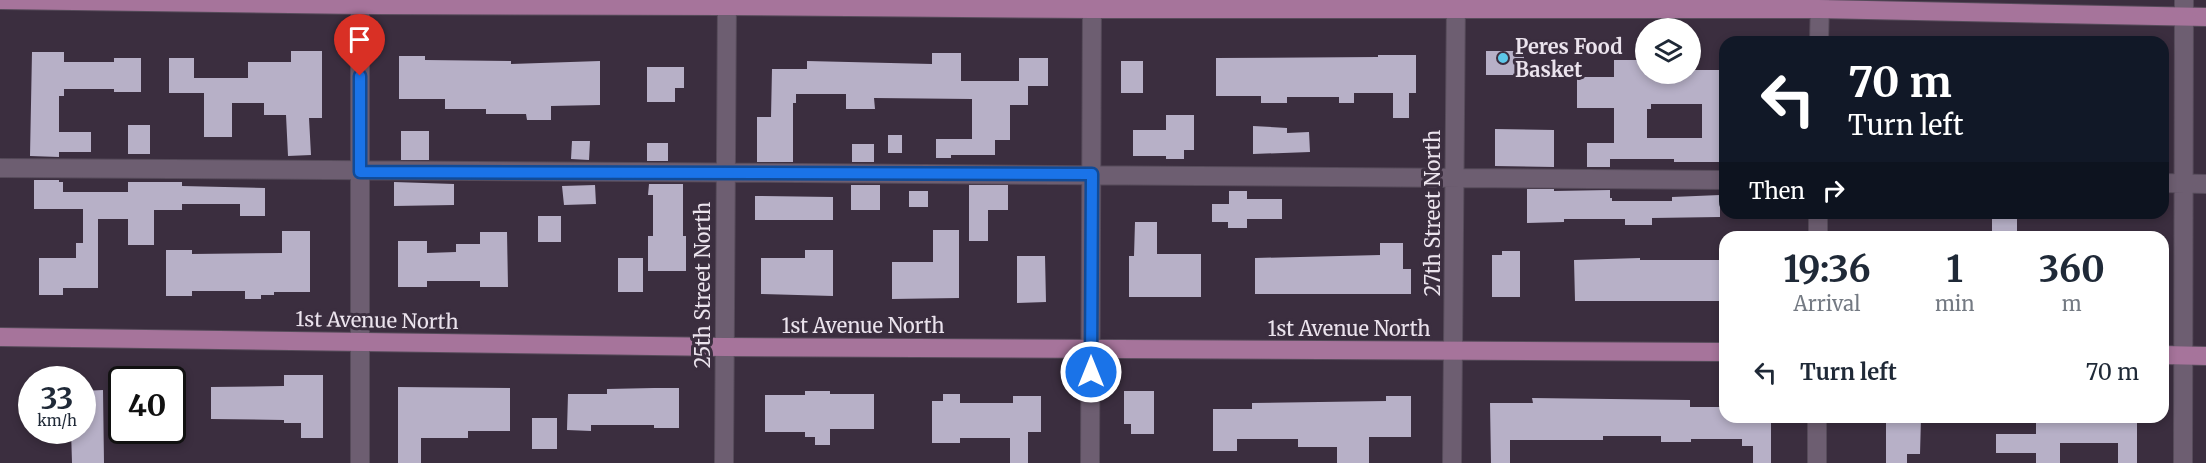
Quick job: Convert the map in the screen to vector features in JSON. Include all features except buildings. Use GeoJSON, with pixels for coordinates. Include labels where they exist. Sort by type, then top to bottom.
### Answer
{"type":"FeatureCollection","features":[{"type":"Feature","properties":{"kind":"main road"},"geometry":{"type":"LineString","coordinates":[[0,0],[1092,5],[1820,4],[2184,8],[2206,17]]}},
{"type":"Feature","properties":{"kind":"main road","name":"1st Avenue North"},"geometry":{"type":"LineString","coordinates":[[0,337],[724,347],[1719,352]]}},
{"type":"Feature","properties":{"kind":"main road"},"geometry":{"type":"LineString","coordinates":[[2169,355],[2206,356]]}},
{"type":"Feature","properties":{"kind":"street"},"geometry":{"type":"LineString","coordinates":[[360,2],[360,463]]}},
{"type":"Feature","properties":{"kind":"street","name":"25th Street North"},"geometry":{"type":"LineString","coordinates":[[724,463],[727,3]]}},
{"type":"Feature","properties":{"kind":"street","name":"27th Street North"},"geometry":{"type":"LineString","coordinates":[[1452,463],[1456,4]]}},
{"type":"Feature","properties":{"kind":"street"},"geometry":{"type":"LineString","coordinates":[[1819,36],[1820,4]]}},
{"type":"Feature","properties":{"kind":"street"},"geometry":{"type":"LineString","coordinates":[[1090,463],[1092,5]]}},
{"type":"Feature","properties":{"kind":"street"},"geometry":{"type":"LineString","coordinates":[[2182,463],[2184,8]]}},
{"type":"Feature","properties":{"kind":"street"},"geometry":{"type":"LineString","coordinates":[[0,168],[1719,180]]}},
{"type":"Feature","properties":{"kind":"street"},"geometry":{"type":"LineString","coordinates":[[2169,183],[2206,184]]}},
{"type":"Feature","properties":{"kind":"street"},"geometry":{"type":"LineString","coordinates":[[1817,423],[1817,463]]}},
{"type":"Feature","properties":{"kind":"place","name":"Peres Food Basket"},"geometry":{"type":"Point","coordinates":[1503,58]}},
{"type":"Feature","properties":{"kind":"route"},"geometry":{"type":"LineString","coordinates":[[360,76],[360,172],[1092,174],[1091,372]]}}]}
